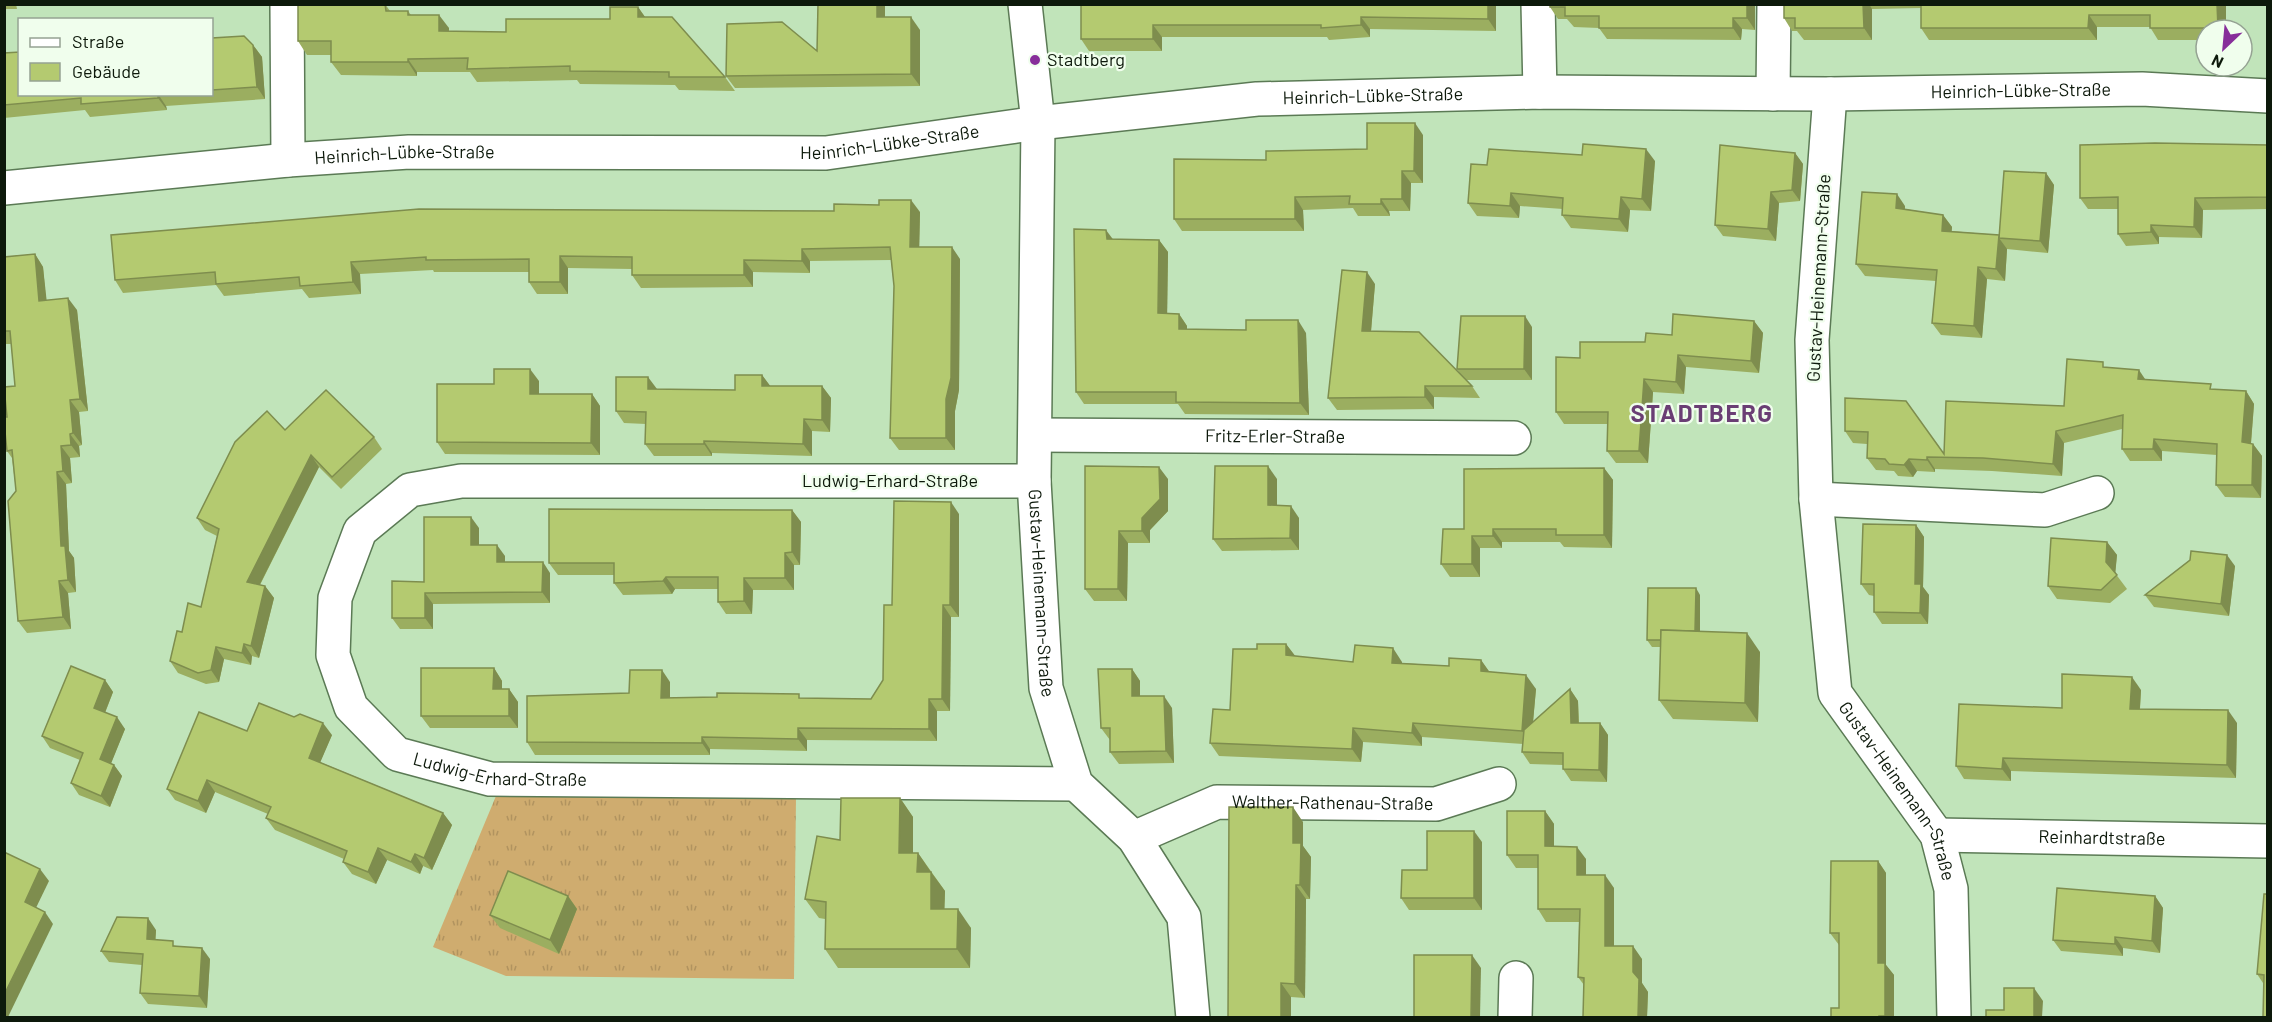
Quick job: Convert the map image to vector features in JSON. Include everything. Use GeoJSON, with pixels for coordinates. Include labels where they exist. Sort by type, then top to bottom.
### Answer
{"type":"FeatureCollection","features":[{"type":"Feature","properties":{"kind":"street"},"geometry":{"type":"LineString","coordinates":[[287,4],[288,160]]}},
{"type":"Feature","properties":{"kind":"street","name":"Gustav-Heinemann-Straße"},"geometry":{"type":"LineString","coordinates":[[1025,4],[1038,123],[1034,481],[1046,688],[1076,784],[1134,838],[1184,917],[1193,1017]]}},
{"type":"Feature","properties":{"kind":"street"},"geometry":{"type":"LineString","coordinates":[[1538,4],[1540,92]]}},
{"type":"Feature","properties":{"kind":"street"},"geometry":{"type":"LineString","coordinates":[[1773,94],[1774,4]]}},
{"type":"Feature","properties":{"kind":"street","name":"Heinrich-Lübke-Straße"},"geometry":{"type":"LineString","coordinates":[[4,188],[288,160],[409,152],[826,153],[1038,123],[1257,99],[1540,92],[1830,94],[2142,89],[2268,96]]}},
{"type":"Feature","properties":{"kind":"street","name":"Gustav-Heinemann-Straße"},"geometry":{"type":"LineString","coordinates":[[1830,94],[1812,340],[1816,499],[1835,693],[1937,835],[1951,889],[1954,1017]]}},
{"type":"Feature","properties":{"kind":"street","name":"Fritz-Erler-Straße"},"geometry":{"type":"LineString","coordinates":[[1035,435],[1514,438]]}},
{"type":"Feature","properties":{"kind":"street","name":"Ludwig-Erhard-Straße"},"geometry":{"type":"LineString","coordinates":[[1034,481],[461,481],[410,490],[360,531],[334,598],[333,655],[351,706],[397,754],[490,779],[1076,784]]}},
{"type":"Feature","properties":{"kind":"street"},"geometry":{"type":"LineString","coordinates":[[1816,499],[2045,510],[2097,492]]}},
{"type":"Feature","properties":{"kind":"street","name":"Walther-Rathenau-Straße"},"geometry":{"type":"LineString","coordinates":[[1134,838],[1217,802],[1436,804],[1499,784]]}},
{"type":"Feature","properties":{"kind":"street","name":"Reinhardtstraße"},"geometry":{"type":"LineString","coordinates":[[1937,835],[2268,841]]}},
{"type":"Feature","properties":{"kind":"street"},"geometry":{"type":"LineString","coordinates":[[1515,1017],[1516,978]]}},
{"type":"Feature","properties":{"kind":"green space"},"geometry":{"type":"Polygon","coordinates":[[[496,796],[796,797],[794,979],[506,976],[433,947],[496,796]]]}},
{"type":"Feature","properties":{"kind":"building"},"geometry":{"type":"Polygon","coordinates":[[[298,4],[385,4],[386,11],[408,11],[408,15],[439,15],[439,31],[506,32],[506,19],[610,19],[610,7],[638,7],[638,17],[672,17],[725,77],[669,77],[669,72],[570,71],[570,66],[467,69],[468,58],[408,59],[408,62],[331,62],[331,41],[298,41],[298,4]]]}},
{"type":"Feature","properties":{"kind":"building"},"geometry":{"type":"Polygon","coordinates":[[[818,4],[877,4],[877,17],[911,17],[911,74],[726,76],[727,24],[782,22],[817,51],[818,4]]]}},
{"type":"Feature","properties":{"kind":"building"},"geometry":{"type":"Polygon","coordinates":[[[1081,4],[1488,4],[1488,19],[1361,17],[1361,25],[1321,28],[1321,25],[1153,25],[1153,39],[1081,39],[1081,4]]]}},
{"type":"Feature","properties":{"kind":"building"},"geometry":{"type":"Polygon","coordinates":[[[1550,4],[1747,4],[1747,18],[1733,18],[1733,28],[1599,28],[1599,16],[1565,16],[1565,7],[1550,7],[1550,4]]]}},
{"type":"Feature","properties":{"kind":"building"},"geometry":{"type":"Polygon","coordinates":[[[1784,4],[1863,4],[1864,28],[1795,28],[1795,18],[1784,18],[1784,4]]]}},
{"type":"Feature","properties":{"kind":"building"},"geometry":{"type":"Polygon","coordinates":[[[1921,4],[2217,4],[2218,18],[2194,18],[2194,28],[2150,28],[2150,15],[2089,15],[2088,28],[1921,28],[1921,4]]]}},
{"type":"Feature","properties":{"kind":"building"},"geometry":{"type":"Polygon","coordinates":[[[244,36],[253,45],[257,87],[213,90],[213,38],[244,36]]]}},
{"type":"Feature","properties":{"kind":"building"},"geometry":{"type":"Polygon","coordinates":[[[18,52],[18,96],[158,96],[158,98],[81,104],[81,98],[4,105],[4,53],[18,52]]]}},
{"type":"Feature","properties":{"kind":"building"},"geometry":{"type":"Polygon","coordinates":[[[1367,123],[1415,123],[1414,171],[1402,171],[1402,199],[1381,199],[1381,204],[1349,204],[1350,196],[1295,197],[1295,219],[1174,219],[1174,159],[1266,160],[1266,151],[1367,149],[1367,123]]]}},
{"type":"Feature","properties":{"kind":"building"},"geometry":{"type":"Polygon","coordinates":[[[2155,143],[2268,145],[2268,197],[2195,198],[2194,227],[2151,225],[2151,232],[2118,234],[2118,197],[2080,198],[2080,145],[2155,143]]]}},
{"type":"Feature","properties":{"kind":"building"},"geometry":{"type":"Polygon","coordinates":[[[1583,144],[1646,149],[1642,199],[1621,197],[1619,219],[1562,215],[1563,198],[1511,193],[1510,206],[1468,203],[1471,164],[1487,165],[1489,149],[1582,155],[1583,144]]]}},
{"type":"Feature","properties":{"kind":"building"},"geometry":{"type":"Polygon","coordinates":[[[1720,145],[1795,153],[1792,190],[1771,192],[1768,229],[1715,225],[1720,145]]]}},
{"type":"Feature","properties":{"kind":"building"},"geometry":{"type":"Polygon","coordinates":[[[2004,171],[2046,173],[2040,241],[1999,238],[2004,171]]]}},
{"type":"Feature","properties":{"kind":"building"},"geometry":{"type":"Polygon","coordinates":[[[1862,192],[1897,194],[1896,208],[1943,215],[1942,231],[1999,235],[1996,269],[1978,267],[1974,326],[1932,323],[1937,270],[1856,264],[1862,192]]]}},
{"type":"Feature","properties":{"kind":"building"},"geometry":{"type":"Polygon","coordinates":[[[879,200],[911,200],[910,247],[952,247],[951,378],[946,399],[946,438],[890,438],[894,286],[890,247],[802,249],[802,261],[744,260],[744,275],[632,275],[632,257],[560,256],[560,282],[529,282],[529,259],[426,260],[426,257],[351,262],[353,282],[300,286],[299,277],[216,284],[215,272],[115,280],[111,235],[419,209],[834,211],[834,204],[879,205],[879,200]]]}},
{"type":"Feature","properties":{"kind":"building"},"geometry":{"type":"Polygon","coordinates":[[[1074,229],[1106,230],[1107,239],[1159,240],[1158,313],[1179,314],[1179,329],[1246,330],[1246,320],[1298,320],[1300,403],[1176,402],[1176,392],[1076,392],[1074,229]]]}},
{"type":"Feature","properties":{"kind":"building"},"geometry":{"type":"Polygon","coordinates":[[[35,254],[39,301],[68,298],[80,399],[70,400],[73,433],[70,434],[71,445],[61,446],[63,471],[57,472],[61,546],[65,546],[68,580],[59,581],[63,617],[18,621],[8,501],[16,491],[12,450],[7,451],[4,422],[4,417],[7,417],[4,387],[15,386],[10,331],[4,331],[4,257],[35,254]]]}},
{"type":"Feature","properties":{"kind":"building"},"geometry":{"type":"Polygon","coordinates":[[[1342,270],[1367,272],[1362,331],[1419,332],[1472,386],[1425,386],[1425,397],[1328,398],[1342,270]]]}},
{"type":"Feature","properties":{"kind":"building"},"geometry":{"type":"Polygon","coordinates":[[[1673,314],[1754,321],[1751,361],[1678,355],[1676,382],[1644,379],[1639,451],[1607,451],[1608,412],[1556,412],[1556,357],[1580,358],[1580,342],[1645,342],[1646,333],[1672,335],[1673,314]]]}},
{"type":"Feature","properties":{"kind":"building"},"geometry":{"type":"Polygon","coordinates":[[[1461,316],[1525,316],[1524,369],[1457,369],[1461,316]]]}},
{"type":"Feature","properties":{"kind":"building"},"geometry":{"type":"Polygon","coordinates":[[[2067,359],[2103,362],[2103,367],[2139,370],[2138,379],[2211,384],[2210,389],[2246,391],[2242,442],[2253,444],[2252,485],[2216,485],[2217,444],[2154,439],[2153,449],[2122,449],[2123,415],[2056,431],[2053,464],[1983,458],[1927,457],[1927,460],[1909,459],[1904,465],[1889,464],[1885,459],[1867,458],[1868,432],[1845,431],[1845,398],[1906,401],[1944,454],[1946,401],[2064,406],[2067,359]]]}},
{"type":"Feature","properties":{"kind":"building"},"geometry":{"type":"Polygon","coordinates":[[[494,369],[530,369],[530,394],[592,394],[591,443],[437,442],[437,384],[494,384],[494,369]]]}},
{"type":"Feature","properties":{"kind":"building"},"geometry":{"type":"Polygon","coordinates":[[[735,375],[762,375],[762,386],[822,386],[822,420],[804,419],[803,444],[704,441],[704,444],[645,444],[646,412],[616,411],[616,377],[648,377],[648,389],[735,390],[735,375]]]}},
{"type":"Feature","properties":{"kind":"building"},"geometry":{"type":"Polygon","coordinates":[[[326,390],[374,437],[332,477],[311,455],[247,582],[265,586],[251,646],[244,644],[242,653],[216,647],[211,670],[198,673],[170,661],[177,631],[182,632],[188,603],[201,607],[219,529],[197,518],[235,442],[267,411],[285,430],[326,390]]]}},
{"type":"Feature","properties":{"kind":"building"},"geometry":{"type":"Polygon","coordinates":[[[1085,466],[1159,467],[1160,499],[1142,518],[1142,531],[1119,531],[1118,589],[1085,589],[1085,466]]]}},
{"type":"Feature","properties":{"kind":"building"},"geometry":{"type":"Polygon","coordinates":[[[1215,466],[1268,466],[1268,505],[1291,506],[1290,538],[1213,539],[1215,466]]]}},
{"type":"Feature","properties":{"kind":"building"},"geometry":{"type":"Polygon","coordinates":[[[1604,468],[1604,535],[1556,535],[1556,529],[1493,529],[1493,536],[1472,536],[1472,564],[1441,564],[1443,529],[1464,529],[1464,469],[1604,468]]]}},
{"type":"Feature","properties":{"kind":"building"},"geometry":{"type":"Polygon","coordinates":[[[894,501],[951,502],[950,605],[943,605],[942,699],[929,699],[929,729],[798,728],[798,739],[702,737],[702,743],[527,742],[527,696],[629,693],[630,670],[662,670],[661,698],[717,697],[717,693],[799,694],[799,698],[871,699],[883,680],[884,605],[892,605],[894,501]]]}},
{"type":"Feature","properties":{"kind":"building"},"geometry":{"type":"Polygon","coordinates":[[[549,509],[792,510],[792,552],[785,553],[785,578],[744,578],[744,601],[718,602],[718,577],[666,577],[663,581],[614,583],[614,563],[549,563],[549,509]]]}},
{"type":"Feature","properties":{"kind":"building"},"geometry":{"type":"Polygon","coordinates":[[[424,517],[471,517],[471,545],[497,545],[497,562],[543,562],[542,592],[425,593],[425,618],[392,618],[392,581],[424,582],[424,517]]]}},
{"type":"Feature","properties":{"kind":"building"},"geometry":{"type":"Polygon","coordinates":[[[1863,524],[1916,525],[1915,584],[1921,584],[1920,613],[1874,612],[1874,584],[1861,584],[1863,524]]]}},
{"type":"Feature","properties":{"kind":"building"},"geometry":{"type":"Polygon","coordinates":[[[2051,538],[2107,542],[2106,562],[2117,575],[2101,590],[2048,586],[2051,538]]]}},
{"type":"Feature","properties":{"kind":"building"},"geometry":{"type":"Polygon","coordinates":[[[2191,551],[2227,555],[2221,604],[2145,595],[2190,560],[2191,551]]]}},
{"type":"Feature","properties":{"kind":"building"},"geometry":{"type":"Polygon","coordinates":[[[1648,588],[1696,588],[1695,631],[1661,630],[1661,640],[1647,640],[1648,588]]]}},
{"type":"Feature","properties":{"kind":"building"},"geometry":{"type":"Polygon","coordinates":[[[1661,630],[1747,633],[1745,703],[1659,700],[1661,630]]]}},
{"type":"Feature","properties":{"kind":"building"},"geometry":{"type":"Polygon","coordinates":[[[1257,644],[1286,644],[1286,655],[1353,662],[1355,645],[1393,648],[1392,663],[1449,666],[1449,658],[1481,660],[1481,671],[1526,675],[1522,731],[1413,723],[1412,733],[1353,728],[1352,749],[1210,743],[1213,709],[1230,710],[1233,649],[1257,649],[1257,644]]]}},
{"type":"Feature","properties":{"kind":"building"},"geometry":{"type":"Polygon","coordinates":[[[71,666],[105,680],[94,708],[117,717],[100,759],[114,765],[101,796],[71,783],[83,753],[42,736],[71,666]]]}},
{"type":"Feature","properties":{"kind":"building"},"geometry":{"type":"Polygon","coordinates":[[[421,668],[494,668],[493,689],[509,689],[509,716],[421,716],[421,668]]]}},
{"type":"Feature","properties":{"kind":"building"},"geometry":{"type":"Polygon","coordinates":[[[1098,669],[1132,669],[1132,696],[1164,696],[1166,751],[1110,752],[1110,728],[1101,728],[1098,669]]]}},
{"type":"Feature","properties":{"kind":"building"},"geometry":{"type":"Polygon","coordinates":[[[2062,674],[2132,677],[2130,709],[2228,710],[2227,765],[2003,758],[2002,769],[1956,766],[1959,704],[2062,708],[2062,674]]]}},
{"type":"Feature","properties":{"kind":"building"},"geometry":{"type":"Polygon","coordinates":[[[1570,689],[1571,723],[1600,723],[1599,770],[1563,769],[1563,753],[1522,752],[1524,730],[1570,689]]]}},
{"type":"Feature","properties":{"kind":"building"},"geometry":{"type":"Polygon","coordinates":[[[259,703],[294,717],[300,714],[323,723],[309,758],[443,813],[424,858],[415,854],[411,862],[378,848],[368,872],[343,862],[347,851],[266,818],[271,807],[207,780],[198,801],[167,789],[199,712],[247,731],[259,703]]]}},
{"type":"Feature","properties":{"kind":"building"},"geometry":{"type":"Polygon","coordinates":[[[841,798],[900,798],[899,853],[918,853],[917,872],[931,872],[931,909],[958,909],[957,949],[825,949],[826,902],[805,899],[817,836],[840,840],[841,798]]]}},
{"type":"Feature","properties":{"kind":"building"},"geometry":{"type":"Polygon","coordinates":[[[1229,807],[1293,807],[1293,843],[1301,843],[1300,885],[1296,885],[1295,984],[1281,983],[1281,1017],[1228,1017],[1229,807]]]}},
{"type":"Feature","properties":{"kind":"building"},"geometry":{"type":"Polygon","coordinates":[[[1507,811],[1545,811],[1545,846],[1577,847],[1577,875],[1605,875],[1605,946],[1633,946],[1633,972],[1639,979],[1638,1017],[1583,1017],[1584,978],[1578,977],[1580,909],[1538,909],[1538,855],[1507,855],[1507,811]]]}},
{"type":"Feature","properties":{"kind":"building"},"geometry":{"type":"Polygon","coordinates":[[[1427,831],[1474,831],[1474,898],[1401,898],[1402,870],[1427,870],[1427,831]]]}},
{"type":"Feature","properties":{"kind":"building"},"geometry":{"type":"Polygon","coordinates":[[[4,852],[40,869],[25,902],[45,912],[4,995],[4,852]]]}},
{"type":"Feature","properties":{"kind":"building"},"geometry":{"type":"Polygon","coordinates":[[[1831,861],[1878,861],[1878,963],[1885,963],[1885,1016],[1831,1017],[1831,1008],[1839,1008],[1839,933],[1830,933],[1831,861]]]}},
{"type":"Feature","properties":{"kind":"building"},"geometry":{"type":"Polygon","coordinates":[[[508,871],[568,896],[550,940],[490,915],[508,871]]]}},
{"type":"Feature","properties":{"kind":"building"},"geometry":{"type":"Polygon","coordinates":[[[2057,888],[2155,896],[2152,941],[2115,937],[2115,944],[2053,940],[2057,888]]]}},
{"type":"Feature","properties":{"kind":"building"},"geometry":{"type":"Polygon","coordinates":[[[2264,894],[2268,894],[2268,1017],[2263,1017],[2264,975],[2257,974],[2264,894]]]}},
{"type":"Feature","properties":{"kind":"building"},"geometry":{"type":"Polygon","coordinates":[[[117,917],[148,918],[147,939],[173,941],[173,946],[202,948],[199,996],[140,993],[143,954],[101,951],[117,917]]]}},
{"type":"Feature","properties":{"kind":"building"},"geometry":{"type":"Polygon","coordinates":[[[1414,955],[1472,955],[1471,1017],[1414,1017],[1414,955]]]}},
{"type":"Feature","properties":{"kind":"building"},"geometry":{"type":"Polygon","coordinates":[[[2004,988],[2034,988],[2034,1017],[1986,1017],[1986,1010],[2004,1010],[2004,988]]]}},
{"type":"Feature","properties":{"kind":"place","name":"Stadtberg"},"geometry":{"type":"Point","coordinates":[1035,60]}},
{"type":"Feature","properties":{"kind":"district","name":"STADTBERG"},"geometry":{"type":"Point","coordinates":[1702,414]}}]}
